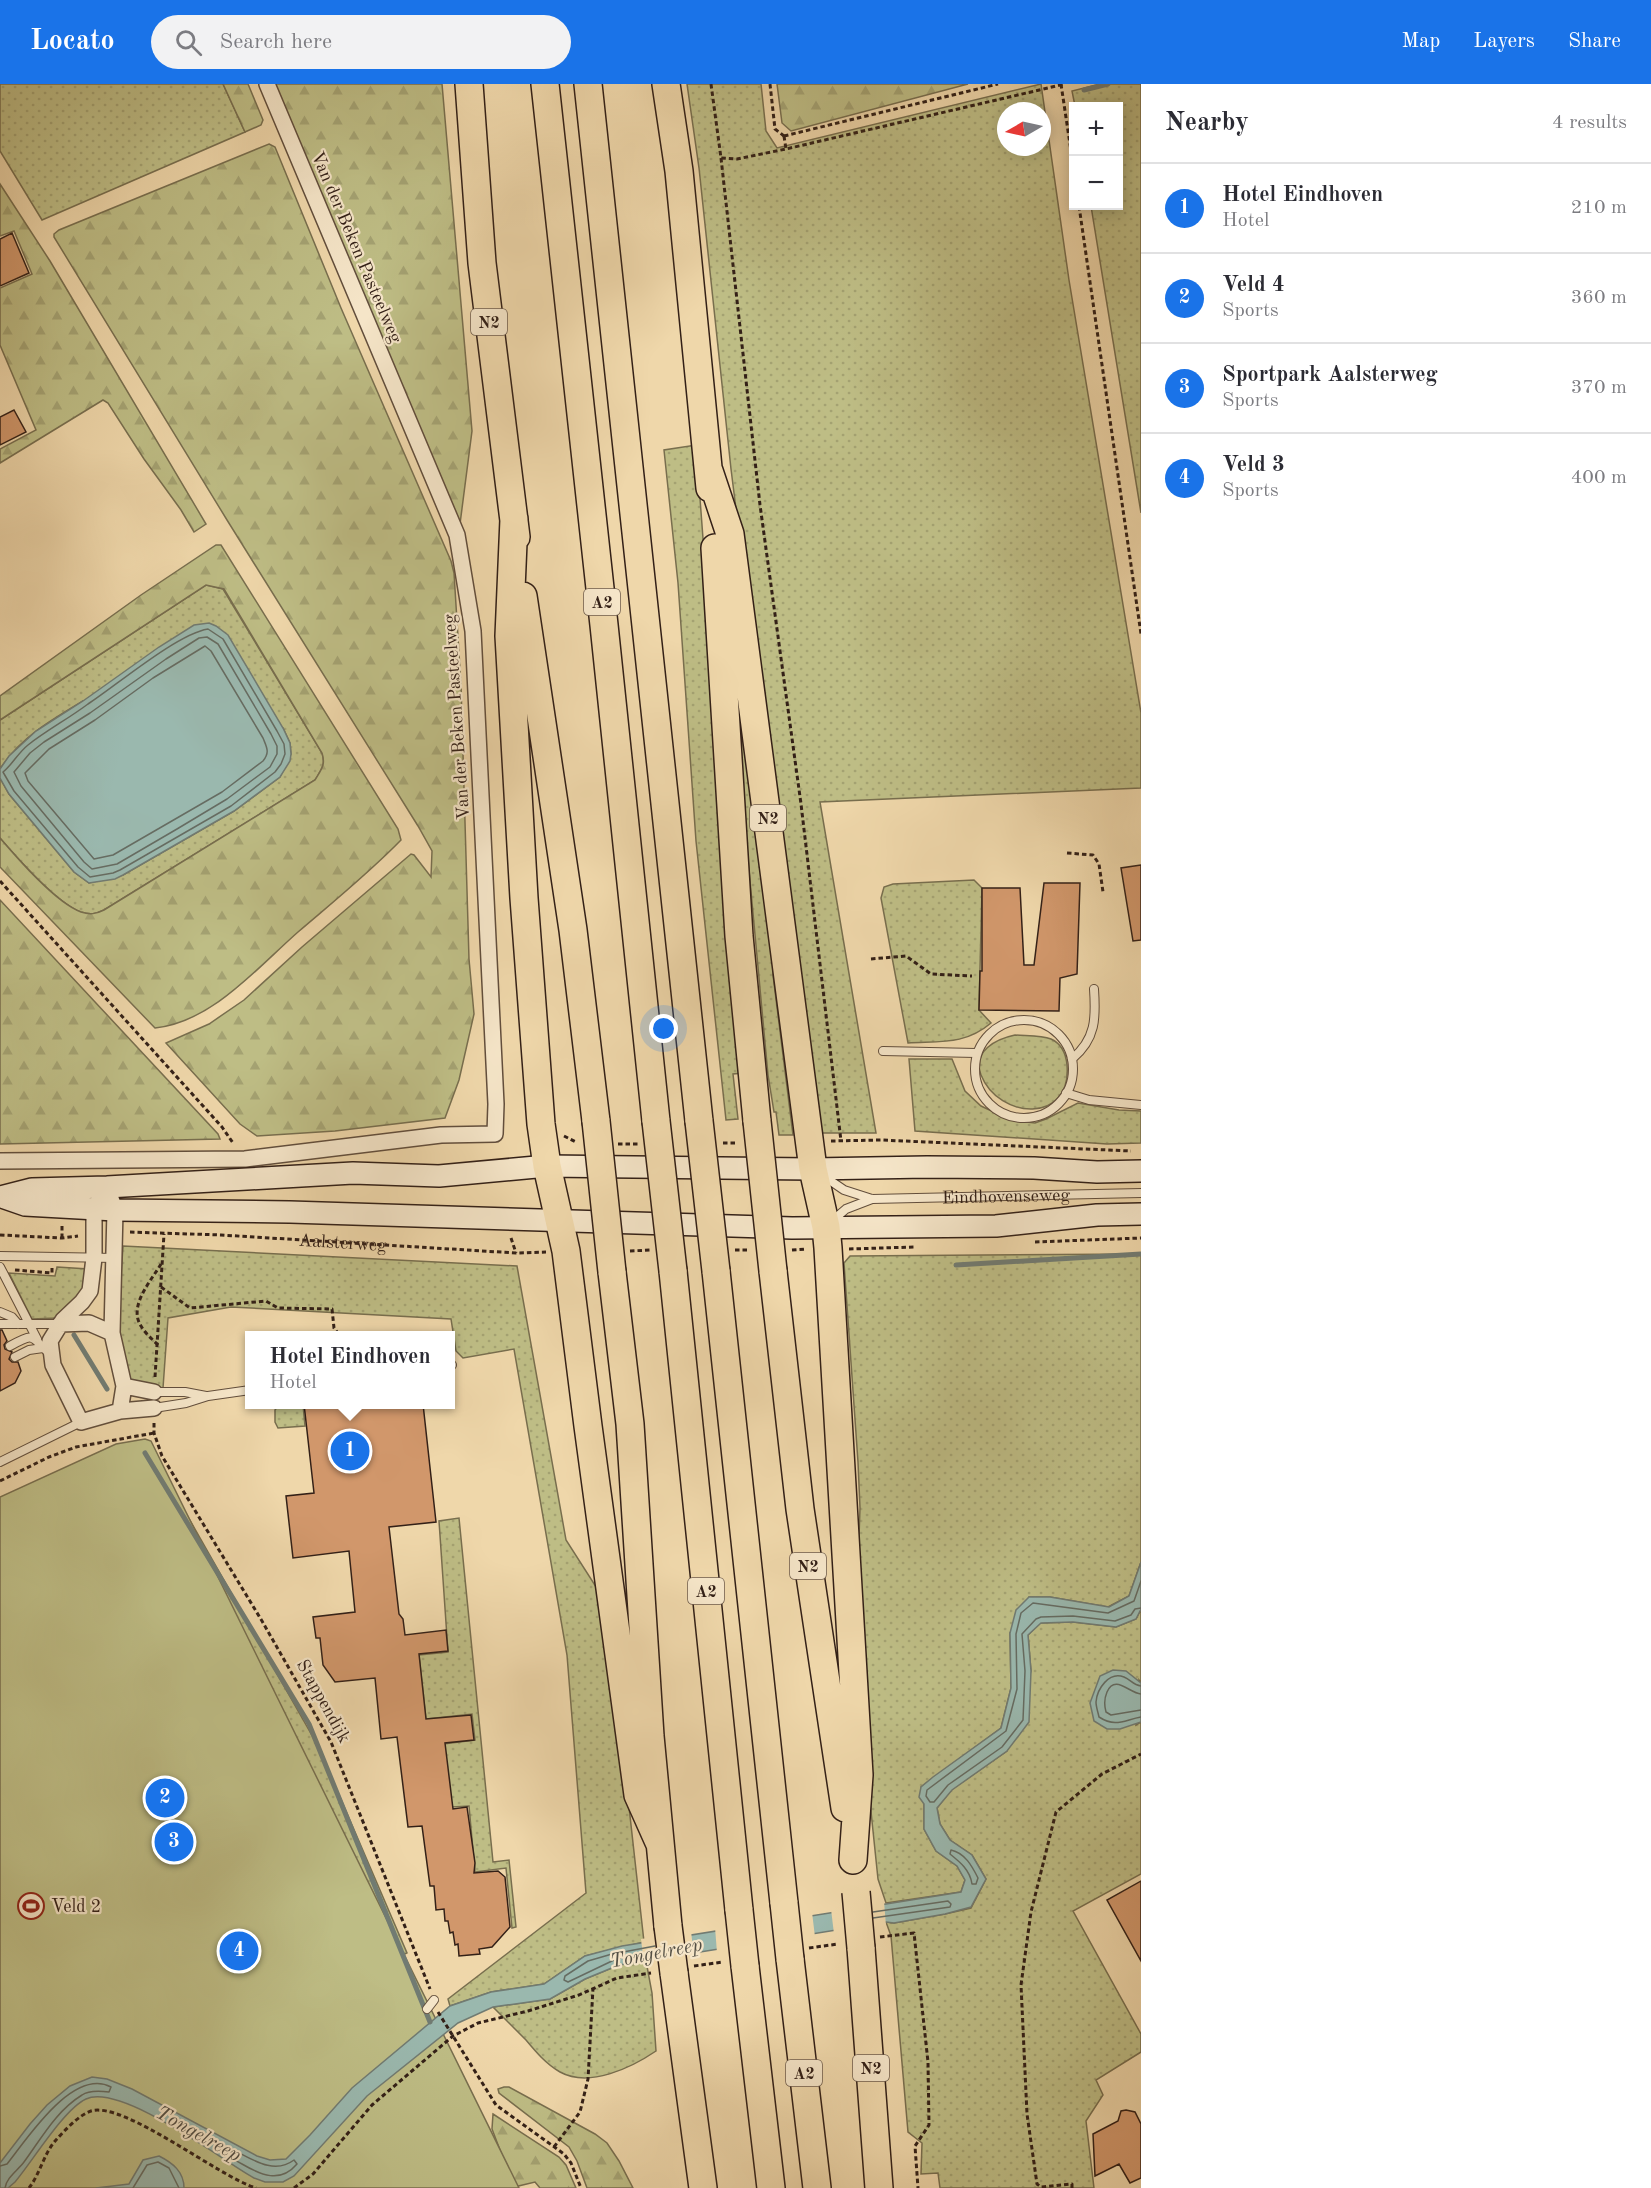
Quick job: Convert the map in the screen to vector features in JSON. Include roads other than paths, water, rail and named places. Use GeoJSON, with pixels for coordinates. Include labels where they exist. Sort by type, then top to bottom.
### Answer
{"type":"FeatureCollection","features":[{"type":"Feature","properties":{"kind":"highway","name":"N2"},"geometry":{"type":"LineString","coordinates":[[469,84],[482,263],[528,634],[573,930],[630,1424],[659,1842],[703,2188]]}},
{"type":"Feature","properties":{"kind":"highway","name":"A2"},"geometry":{"type":"LineString","coordinates":[[544,84],[673,1271],[745,1966],[771,2188]]}},
{"type":"Feature","properties":{"kind":"highway","name":"A2"},"geometry":{"type":"LineString","coordinates":[[588,84],[790,1959],[817,2188]]}},
{"type":"Feature","properties":{"kind":"highway","name":"N2"},"geometry":{"type":"LineString","coordinates":[[666,84],[679,171],[709,471],[737,912],[757,1121],[800,1509],[853,1860],[879,2188]]}},
{"type":"Feature","properties":{"kind":"highway","name":"N2"},"geometry":{"type":"LineString","coordinates":[[709,471],[730,534],[813,1169]]}},
{"type":"Feature","properties":{"kind":"highway","name":"N2"},"geometry":{"type":"LineString","coordinates":[[514,519],[509,648],[524,898],[541,1124],[547,1166]]}},
{"type":"Feature","properties":{"kind":"highway"},"geometry":{"type":"LineString","coordinates":[[547,1166],[560,1222]]}},
{"type":"Feature","properties":{"kind":"highway"},"geometry":{"type":"LineString","coordinates":[[813,1169],[826,1227]]}},
{"type":"Feature","properties":{"kind":"highway","name":"N2"},"geometry":{"type":"LineString","coordinates":[[560,1222],[566,1251],[638,1795],[659,1842]]}},
{"type":"Feature","properties":{"kind":"highway","name":"N2"},"geometry":{"type":"LineString","coordinates":[[826,1227],[837,1381],[858,1775],[853,1860]]}},
{"type":"Feature","properties":{"kind":"main road","name":"Aalsterweg"},"geometry":{"type":"LineString","coordinates":[[1,1197],[32,1189],[353,1173],[439,1176],[547,1166],[878,1168]]}},
{"type":"Feature","properties":{"kind":"main road","name":"Eindhovenseweg"},"geometry":{"type":"LineString","coordinates":[[878,1168],[1141,1171]]}},
{"type":"Feature","properties":{"kind":"main road","name":"Aalsterweg"},"geometry":{"type":"LineString","coordinates":[[1,1197],[25,1205],[104,1210],[290,1212],[560,1222],[873,1227]]}},
{"type":"Feature","properties":{"kind":"main road","name":"Eindhovenseweg"},"geometry":{"type":"LineString","coordinates":[[873,1227],[996,1226],[1097,1215],[1141,1214]]}},
{"type":"Feature","properties":{"kind":"street","name":"Van der Beken Pasteelweg"},"geometry":{"type":"LineString","coordinates":[[267,84],[457,535],[473,631],[495,1081],[495,1134]]}},
{"type":"Feature","properties":{"kind":"street","name":"Aalsterweg"},"geometry":{"type":"LineString","coordinates":[[0,1161],[244,1159],[441,1135],[495,1134]]}},
{"type":"Feature","properties":{"kind":"street","name":"Aalsterweg"},"geometry":{"type":"LineString","coordinates":[[244,1159],[261,1168],[292,1177]]}},
{"type":"Feature","properties":{"kind":"street"},"geometry":{"type":"LineString","coordinates":[[107,1187],[90,1291],[60,1324],[47,1351],[81,1422],[154,1400]]}},
{"type":"Feature","properties":{"kind":"street"},"geometry":{"type":"LineString","coordinates":[[104,1210],[115,1258],[112,1332],[124,1386],[120,1411]]}},
{"type":"Feature","properties":{"kind":"street"},"geometry":{"type":"LineString","coordinates":[[60,1324],[89,1323],[112,1332]]}},
{"type":"Feature","properties":{"kind":"street"},"geometry":{"type":"LineString","coordinates":[[124,1386],[154,1400]]}},
{"type":"Feature","properties":{"kind":"lane"},"geometry":{"type":"LineString","coordinates":[[1072,1059],[1084,1049],[1092,1034],[1095,1011],[1094,989]]}},
{"type":"Feature","properties":{"kind":"lane"},"geometry":{"type":"LineString","coordinates":[[1008,1023],[1040,1023],[1062,1037],[1071,1052],[1073,1069],[1070,1086],[1061,1101],[1048,1112],[1032,1118],[1016,1117],[996,1109],[985,1100],[976,1085],[974,1068],[976,1053],[986,1036],[1008,1023]]}},
{"type":"Feature","properties":{"kind":"lane"},"geometry":{"type":"LineString","coordinates":[[883,1051],[976,1053]]}},
{"type":"Feature","properties":{"kind":"lane"},"geometry":{"type":"LineString","coordinates":[[1066,1093],[1089,1100],[1141,1105]]}},
{"type":"Feature","properties":{"kind":"lane"},"geometry":{"type":"LineString","coordinates":[[813,1169],[844,1190],[872,1199]]}},
{"type":"Feature","properties":{"kind":"lane","name":"Eindhovenseweg"},"geometry":{"type":"LineString","coordinates":[[872,1199],[1141,1192]]}},
{"type":"Feature","properties":{"kind":"lane"},"geometry":{"type":"LineString","coordinates":[[826,1227],[846,1209],[872,1199]]}},
{"type":"Feature","properties":{"kind":"lane"},"geometry":{"type":"LineString","coordinates":[[0,1256],[115,1258]]}},
{"type":"Feature","properties":{"kind":"lane"},"geometry":{"type":"LineString","coordinates":[[0,1267],[28,1324],[47,1351]]}},
{"type":"Feature","properties":{"kind":"lane"},"geometry":{"type":"LineString","coordinates":[[0,1312],[12,1317],[18,1324]]}},
{"type":"Feature","properties":{"kind":"lane"},"geometry":{"type":"LineString","coordinates":[[0,1324],[60,1324]]}},
{"type":"Feature","properties":{"kind":"lane"},"geometry":{"type":"LineString","coordinates":[[10,1346],[26,1337],[37,1339]]}},
{"type":"Feature","properties":{"kind":"lane"},"geometry":{"type":"LineString","coordinates":[[15,1357],[29,1350],[47,1351]]}},
{"type":"Feature","properties":{"kind":"lane"},"geometry":{"type":"LineString","coordinates":[[154,1400],[186,1403],[208,1396],[245,1391]]}},
{"type":"Feature","properties":{"kind":"lane"},"geometry":{"type":"LineString","coordinates":[[154,1400],[185,1392],[208,1396]]}},
{"type":"Feature","properties":{"kind":"lane"},"geometry":{"type":"LineString","coordinates":[[0,1462],[81,1422]]}},
{"type":"Feature","properties":{"kind":"lane"},"geometry":{"type":"LineString","coordinates":[[427,2009],[434,2000]]}},
{"type":"Feature","properties":{"kind":"water"},"geometry":{"type":"Polygon","coordinates":[[[209,623],[228,635],[283,728],[290,743],[290,761],[280,777],[234,811],[115,879],[89,883],[74,872],[9,794],[0,778],[0,769],[9,756],[36,731],[194,625],[209,623]]]}},
{"type":"Feature","properties":{"kind":"water","name":"Tongelreep"},"geometry":{"type":"Polygon","coordinates":[[[1141,1562],[1141,1609],[1136,1619],[1116,1627],[1073,1622],[1041,1623],[1028,1635],[1031,1671],[1029,1722],[1007,1751],[952,1790],[937,1808],[940,1824],[950,1840],[972,1855],[986,1879],[971,1907],[894,1923],[886,1922],[619,1965],[585,1979],[550,1999],[493,2007],[458,2023],[367,2096],[294,2176],[283,2182],[265,2182],[254,2178],[146,2112],[123,2102],[102,2097],[86,2099],[68,2113],[15,2182],[8,2188],[0,2188],[0,2163],[30,2124],[47,2105],[70,2086],[92,2077],[107,2079],[132,2089],[257,2156],[270,2160],[286,2159],[352,2088],[450,2006],[491,1992],[544,1984],[585,1956],[622,1946],[961,1892],[965,1880],[957,1866],[936,1851],[924,1829],[924,1804],[919,1797],[921,1787],[1001,1728],[1011,1688],[1010,1633],[1016,1610],[1029,1597],[1050,1597],[1109,1607],[1129,1596],[1141,1562]]]}},
{"type":"Feature","properties":{"kind":"water"},"geometry":{"type":"Polygon","coordinates":[[[1113,1670],[1126,1671],[1141,1683],[1141,1722],[1120,1729],[1107,1729],[1094,1721],[1090,1703],[1100,1676],[1113,1670]]]}},
{"type":"Feature","properties":{"kind":"water"},"geometry":{"type":"Polygon","coordinates":[[[159,2156],[177,2169],[184,2182],[184,2188],[96,2188],[129,2184],[143,2160],[159,2156]]]}},
{"type":"Feature","properties":{"kind":"waterway"},"geometry":{"type":"LineString","coordinates":[[1084,90],[1108,84]]}},
{"type":"Feature","properties":{"kind":"waterway"},"geometry":{"type":"LineString","coordinates":[[956,1265],[1141,1254]]}},
{"type":"Feature","properties":{"kind":"waterway"},"geometry":{"type":"LineString","coordinates":[[74,1335],[107,1389]]}},
{"type":"Feature","properties":{"kind":"waterway"},"geometry":{"type":"LineString","coordinates":[[145,1453],[309,1724],[430,2022]]}},
{"type":"Feature","properties":{"kind":"place","name":"Hotel Eindhoven"},"geometry":{"type":"Point","coordinates":[350,1451]}},
{"type":"Feature","properties":{"kind":"place","name":"Veld 4"},"geometry":{"type":"Point","coordinates":[165,1798]}},
{"type":"Feature","properties":{"kind":"place","name":"Sportpark Aalsterweg"},"geometry":{"type":"Point","coordinates":[174,1842]}},
{"type":"Feature","properties":{"kind":"place","name":"Veld 2"},"geometry":{"type":"Point","coordinates":[31,1906]}},
{"type":"Feature","properties":{"kind":"place","name":"Veld 3"},"geometry":{"type":"Point","coordinates":[239,1951]}}]}
